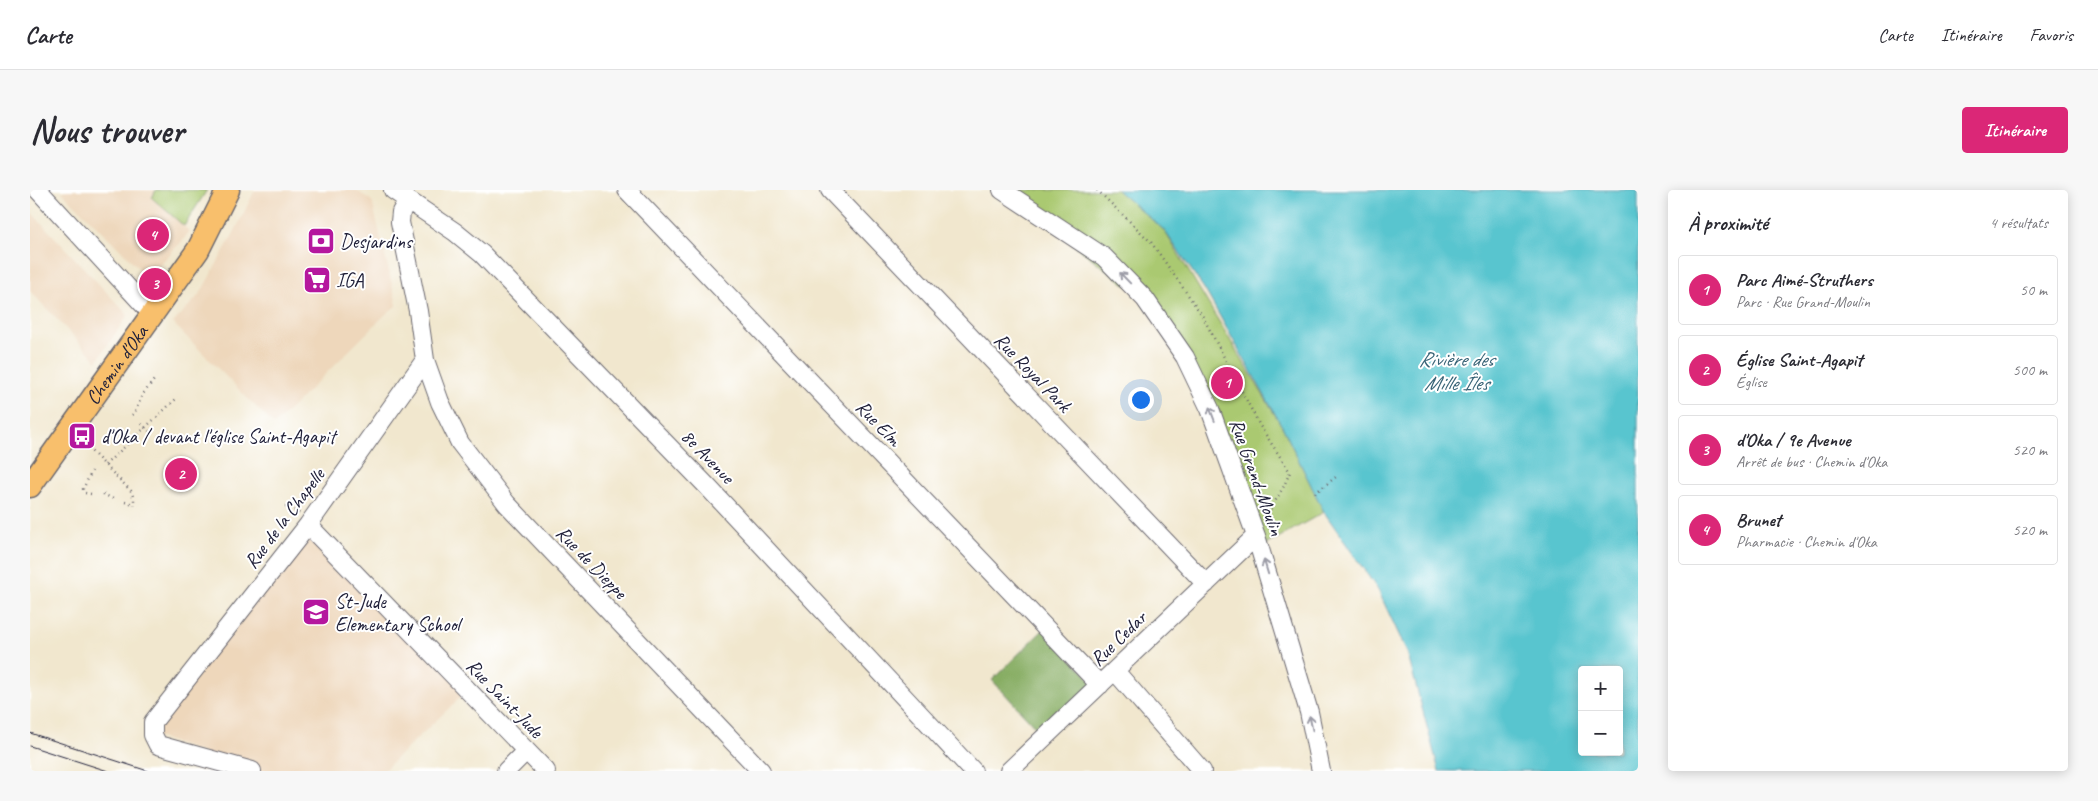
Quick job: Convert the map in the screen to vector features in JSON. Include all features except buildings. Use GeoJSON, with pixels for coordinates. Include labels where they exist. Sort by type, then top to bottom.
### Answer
{"type":"FeatureCollection","features":[{"type":"Feature","properties":{"kind":"main road","name":"Chemin d'Oka"},"geometry":{"type":"LineString","coordinates":[[30,486],[202,245],[228,190]]}},
{"type":"Feature","properties":{"kind":"street"},"geometry":{"type":"LineString","coordinates":[[38,190],[153,315]]}},
{"type":"Feature","properties":{"kind":"street","name":"Rue Elm"},"geometry":{"type":"LineString","coordinates":[[627,190],[1100,685]]}},
{"type":"Feature","properties":{"kind":"street","name":"Rue Royal Park"},"geometry":{"type":"LineString","coordinates":[[830,190],[1206,584]]}},
{"type":"Feature","properties":{"kind":"street","name":"Rue Grand-Moulin"},"geometry":{"type":"LineString","coordinates":[[1002,190],[1104,257],[1145,299],[1185,357],[1210,409],[1256,536],[1309,712],[1321,771]]}},
{"type":"Feature","properties":{"kind":"street"},"geometry":{"type":"LineString","coordinates":[[400,195],[400,222],[418,311],[425,360]]}},
{"type":"Feature","properties":{"kind":"street","name":"8e Avenue"},"geometry":{"type":"LineString","coordinates":[[400,195],[455,232],[482,254],[706,484],[973,771]]}},
{"type":"Feature","properties":{"kind":"street","name":"Rue de la Chapelle"},"geometry":{"type":"LineString","coordinates":[[252,771],[158,746],[153,735],[153,722],[425,360]]}},
{"type":"Feature","properties":{"kind":"street","name":"Rue de Dieppe"},"geometry":{"type":"LineString","coordinates":[[425,360],[440,402],[460,443],[507,504],[761,771]]}},
{"type":"Feature","properties":{"kind":"street","name":"Rue Saint-Jude"},"geometry":{"type":"LineString","coordinates":[[305,521],[546,771]]}},
{"type":"Feature","properties":{"kind":"street","name":"Rue Cedar"},"geometry":{"type":"LineString","coordinates":[[1009,771],[1256,536]]}},
{"type":"Feature","properties":{"kind":"street"},"geometry":{"type":"LineString","coordinates":[[1115,671],[1202,771]]}},
{"type":"Feature","properties":{"kind":"street"},"geometry":{"type":"LineString","coordinates":[[506,771],[526,751]]}},
{"type":"Feature","properties":{"kind":"path"},"geometry":{"type":"LineString","coordinates":[[1097,190],[1151,242],[1202,316],[1260,426],[1290,472],[1266,516],[1268,523]]}},
{"type":"Feature","properties":{"kind":"path"},"geometry":{"type":"LineString","coordinates":[[132,415],[143,394],[154,380]]}},
{"type":"Feature","properties":{"kind":"path"},"geometry":{"type":"LineString","coordinates":[[105,465],[148,429],[176,398]]}},
{"type":"Feature","properties":{"kind":"path"},"geometry":{"type":"LineString","coordinates":[[141,424],[148,429]]}},
{"type":"Feature","properties":{"kind":"path"},"geometry":{"type":"LineString","coordinates":[[80,440],[134,495],[136,508]]}},
{"type":"Feature","properties":{"kind":"path"},"geometry":{"type":"LineString","coordinates":[[90,494],[85,493],[83,489],[92,471]]}},
{"type":"Feature","properties":{"kind":"path"},"geometry":{"type":"LineString","coordinates":[[1314,493],[1336,476]]}},
{"type":"Feature","properties":{"kind":"path"},"geometry":{"type":"LineString","coordinates":[[103,494],[114,499]]}},
{"type":"Feature","properties":{"kind":"path"},"geometry":{"type":"LineString","coordinates":[[125,502],[134,504]]}},
{"type":"Feature","properties":{"kind":"path"},"geometry":{"type":"LineString","coordinates":[[285,507],[290,507],[305,521]]}},
{"type":"Feature","properties":{"kind":"shaded area"},"geometry":{"type":"Polygon","coordinates":[[[65,190],[156,190],[153,198],[189,231],[184,239],[148,277],[62,192],[65,190]]]}},
{"type":"Feature","properties":{"kind":"shaded area"},"geometry":{"type":"Polygon","coordinates":[[[255,190],[356,190],[372,201],[397,305],[274,425],[173,323],[200,294],[255,190]]]}},
{"type":"Feature","properties":{"kind":"shaded area"},"geometry":{"type":"Polygon","coordinates":[[[30,211],[128,315],[97,361],[30,291],[30,211]]]}},
{"type":"Feature","properties":{"kind":"shaded area","name":"St-Jude Elementary School"},"geometry":{"type":"Polygon","coordinates":[[[308,525],[468,690],[383,771],[252,771],[153,735],[308,525]]]}},
{"type":"Feature","properties":{"kind":"green space"},"geometry":{"type":"Polygon","coordinates":[[[156,190],[207,190],[184,226],[152,198],[156,190]]]}},
{"type":"Feature","properties":{"kind":"green space"},"geometry":{"type":"Polygon","coordinates":[[[1002,190],[1117,190],[1164,230],[1283,428],[1324,512],[1260,548],[1210,409],[1141,296],[1002,190]]]}},
{"type":"Feature","properties":{"kind":"green space"},"geometry":{"type":"Polygon","coordinates":[[[1043,630],[1095,684],[1040,732],[992,680],[1043,630]]]}},
{"type":"Feature","properties":{"kind":"water","name":"Rivière des Mille Îles"},"geometry":{"type":"Polygon","coordinates":[[[1117,190],[1638,190],[1638,771],[1439,771],[1407,652],[1378,590],[1324,512],[1283,428],[1205,290],[1164,230],[1117,190]]]}},
{"type":"Feature","properties":{"kind":"tram line"},"geometry":{"type":"LineString","coordinates":[[30,733],[148,771]]}},
{"type":"Feature","properties":{"kind":"tram line"},"geometry":{"type":"LineString","coordinates":[[30,746],[108,771]]}},
{"type":"Feature","properties":{"kind":"place","name":"Brunet"},"geometry":{"type":"Point","coordinates":[153,235]}},
{"type":"Feature","properties":{"kind":"place","name":"Desjardins"},"geometry":{"type":"Point","coordinates":[321,241]}},
{"type":"Feature","properties":{"kind":"place","name":"IGA"},"geometry":{"type":"Point","coordinates":[317,280]}},
{"type":"Feature","properties":{"kind":"place","name":"d'Oka / 9e Avenue"},"geometry":{"type":"Point","coordinates":[155,284]}},
{"type":"Feature","properties":{"kind":"place","name":"Parc Aimé-Struthers"},"geometry":{"type":"Point","coordinates":[1227,383]}},
{"type":"Feature","properties":{"kind":"place","name":"d'Oka / devant l'église Saint-Agapit"},"geometry":{"type":"Point","coordinates":[82,436]}},
{"type":"Feature","properties":{"kind":"place","name":"Église Saint-Agapit"},"geometry":{"type":"Point","coordinates":[181,474]}},
{"type":"Feature","properties":{"kind":"place","name":"St-Jude Elementary School"},"geometry":{"type":"Point","coordinates":[316,612]}}]}
